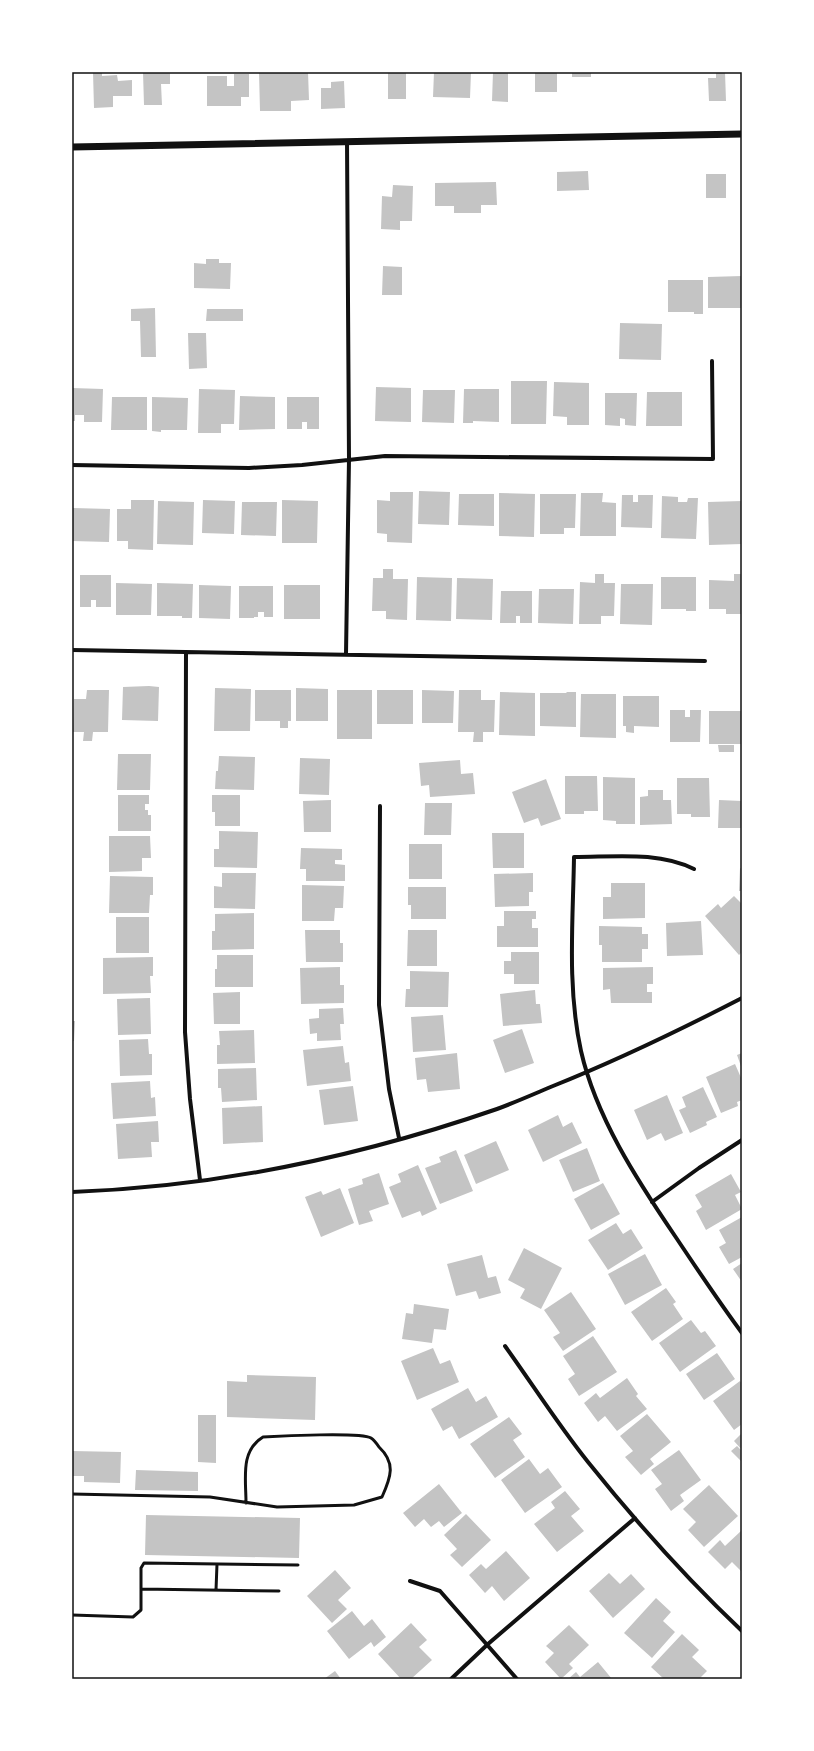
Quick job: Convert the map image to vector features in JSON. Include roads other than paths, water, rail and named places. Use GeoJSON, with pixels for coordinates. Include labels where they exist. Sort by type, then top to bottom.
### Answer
{"type":"FeatureCollection","features":[{"type":"Feature","properties":{"kind":"street"},"geometry":{"type":"LineString","coordinates":[[72,146],[742,134]]}},
{"type":"Feature","properties":{"kind":"street"},"geometry":{"type":"LineString","coordinates":[[346,654],[349,459],[347,142]]}},
{"type":"Feature","properties":{"kind":"street"},"geometry":{"type":"LineString","coordinates":[[72,465],[249,468],[302,465],[385,456],[713,459],[712,361]]}},
{"type":"Feature","properties":{"kind":"street"},"geometry":{"type":"LineString","coordinates":[[72,650],[705,661]]}},
{"type":"Feature","properties":{"kind":"street"},"geometry":{"type":"LineString","coordinates":[[186,652],[185,1032],[190,1099],[200,1180]]}},
{"type":"Feature","properties":{"kind":"street"},"geometry":{"type":"LineString","coordinates":[[380,806],[379,1005],[389,1089],[399,1138]]}},
{"type":"Feature","properties":{"kind":"street"},"geometry":{"type":"LineString","coordinates":[[694,869],[680,862],[661,857],[574,857],[572,995],[581,1050],[587,1072],[614,1135],[635,1176],[717,1299],[742,1333]]}},
{"type":"Feature","properties":{"kind":"street"},"geometry":{"type":"LineString","coordinates":[[72,1192],[136,1188],[262,1171],[318,1160],[399,1138],[499,1108],[643,1048],[742,998]]}},
{"type":"Feature","properties":{"kind":"street"},"geometry":{"type":"LineString","coordinates":[[652,1202],[699,1168],[742,1140]]}},
{"type":"Feature","properties":{"kind":"street"},"geometry":{"type":"LineString","coordinates":[[505,1346],[588,1461],[635,1518],[703,1594],[742,1631]]}},
{"type":"Feature","properties":{"kind":"street"},"geometry":{"type":"LineString","coordinates":[[451,1679],[488,1644],[635,1518]]}},
{"type":"Feature","properties":{"kind":"street"},"geometry":{"type":"LineString","coordinates":[[410,1581],[440,1591],[488,1644],[517,1679]]}},
{"type":"Feature","properties":{"kind":"lane"},"geometry":{"type":"LineString","coordinates":[[72,1494],[210,1497],[277,1508],[354,1505],[382,1497],[389,1481],[391,1463],[385,1452],[370,1437],[264,1437],[255,1442],[248,1453],[246,1465],[246,1502]]}},
{"type":"Feature","properties":{"kind":"lane"},"geometry":{"type":"LineString","coordinates":[[72,1615],[133,1617],[141,1610],[141,1568],[144,1563],[298,1565]]}},
{"type":"Feature","properties":{"kind":"lane"},"geometry":{"type":"LineString","coordinates":[[216,1590],[217,1564]]}},
{"type":"Feature","properties":{"kind":"lane"},"geometry":{"type":"LineString","coordinates":[[141,1589],[279,1591]]}}]}
